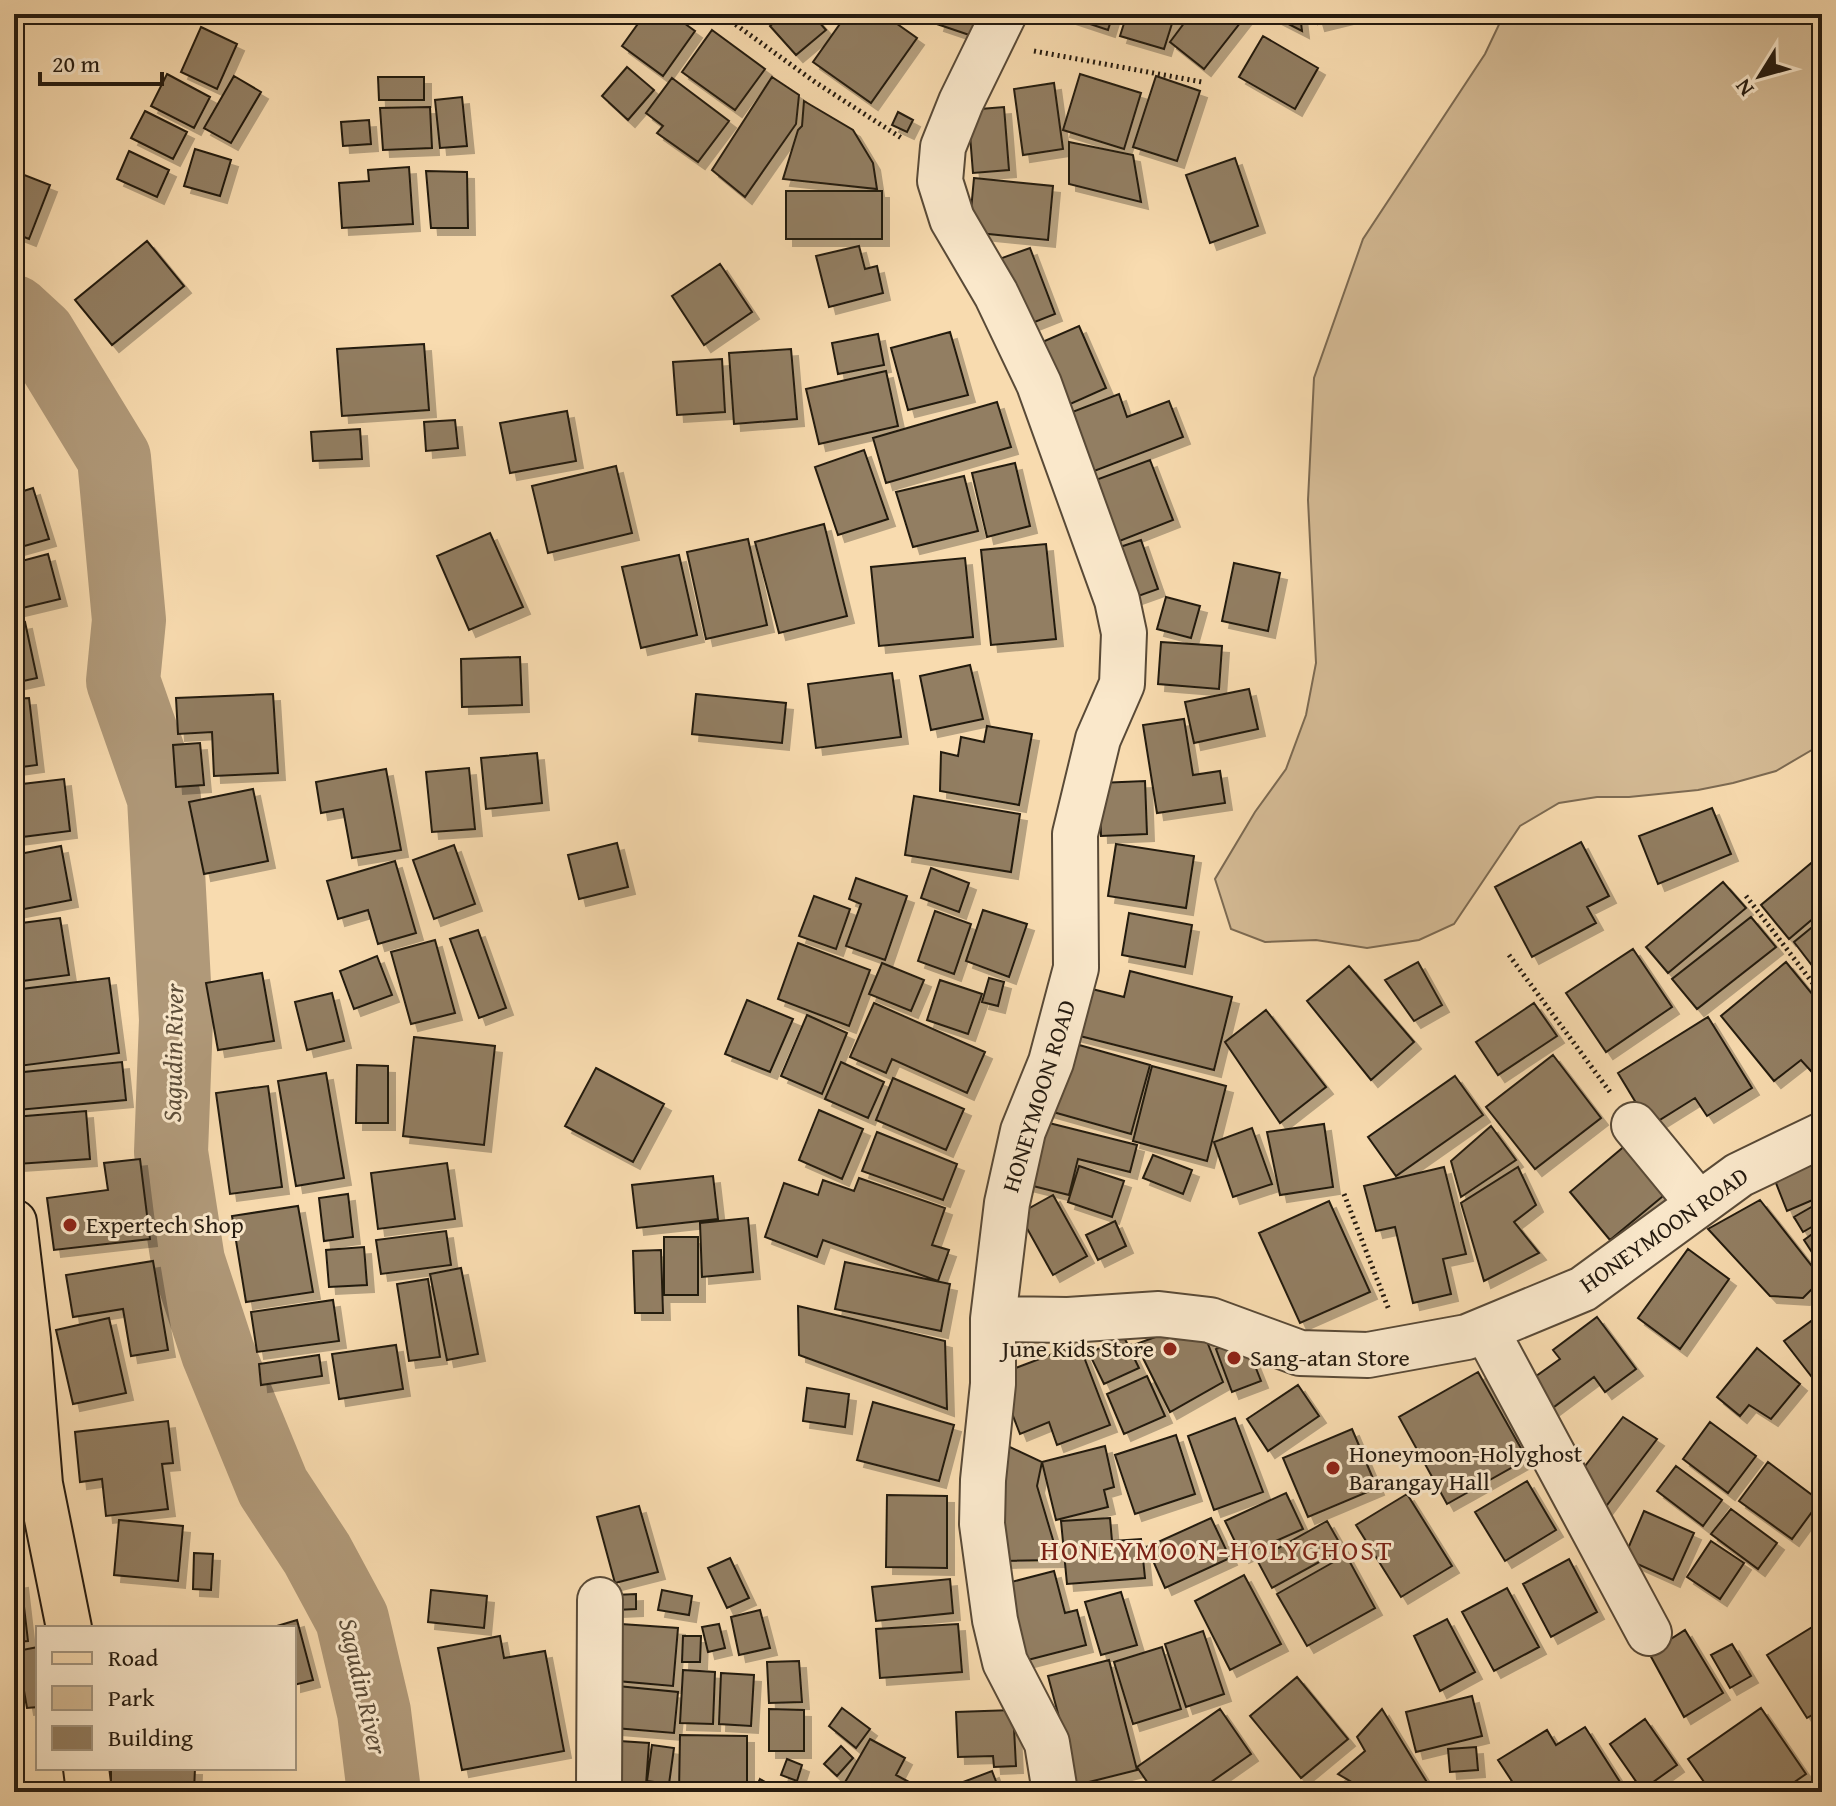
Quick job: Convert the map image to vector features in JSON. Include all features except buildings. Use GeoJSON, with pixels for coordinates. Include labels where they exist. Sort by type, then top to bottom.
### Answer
{"type":"FeatureCollection","features":[{"type":"Feature","properties":{"kind":"main road"},"geometry":{"type":"LineString","coordinates":[[14,1222],[40,1484],[69,1626]]}},
{"type":"Feature","properties":{"kind":"main road"},"geometry":{"type":"LineString","coordinates":[[86,1770],[89,1792]]}},
{"type":"Feature","properties":{"kind":"street"},"geometry":{"type":"LineString","coordinates":[[941,163],[943,147],[961,102],[997,29]]}},
{"type":"Feature","properties":{"kind":"street","name":"HONEYMOON ROAD"},"geometry":{"type":"LineString","coordinates":[[941,163],[940,181],[952,219],[996,294],[1039,384],[1117,600],[1124,633],[1122,684],[1098,739],[1075,834],[1076,968],[1051,1062],[1023,1131],[1007,1203],[993,1319],[1068,1320],[1159,1314],[1210,1320],[1300,1353],[1368,1355],[1467,1337],[1583,1289],[1739,1175],[1822,1135]]}},
{"type":"Feature","properties":{"kind":"street"},"geometry":{"type":"LineString","coordinates":[[1634,1125],[1699,1204]]}},
{"type":"Feature","properties":{"kind":"street"},"geometry":{"type":"LineString","coordinates":[[993,1319],[993,1384],[983,1480],[982,1524],[995,1620],[1005,1662],[1047,1743],[1055,1792]]}},
{"type":"Feature","properties":{"kind":"street"},"geometry":{"type":"LineString","coordinates":[[1486,1330],[1649,1633]]}},
{"type":"Feature","properties":{"kind":"street"},"geometry":{"type":"LineString","coordinates":[[599,1792],[600,1600]]}},
{"type":"Feature","properties":{"kind":"path"},"geometry":{"type":"LineString","coordinates":[[721,14],[815,82],[941,163]]}},
{"type":"Feature","properties":{"kind":"path"},"geometry":{"type":"LineString","coordinates":[[997,29],[1202,82]]}},
{"type":"Feature","properties":{"kind":"path"},"geometry":{"type":"LineString","coordinates":[[1746,896],[1822,995]]}},
{"type":"Feature","properties":{"kind":"path"},"geometry":{"type":"LineString","coordinates":[[1509,955],[1634,1125]]}},
{"type":"Feature","properties":{"kind":"path"},"geometry":{"type":"LineString","coordinates":[[1344,1194],[1404,1348]]}},
{"type":"Feature","properties":{"kind":"green space"},"geometry":{"type":"Polygon","coordinates":[[[1504,14],[1822,14],[1822,744],[1776,771],[1733,783],[1698,790],[1597,797],[1559,803],[1520,826],[1454,924],[1419,940],[1367,948],[1316,940],[1265,942],[1231,929],[1215,879],[1255,812],[1286,769],[1306,715],[1316,663],[1308,500],[1314,378],[1363,239],[1485,54],[1504,14]]]}},
{"type":"Feature","properties":{"kind":"waterway","name":"Sagudin River"},"geometry":{"type":"LineString","coordinates":[[14,312],[39,335],[114,458],[129,620],[123,681],[164,798],[176,1020],[171,1152],[188,1261],[218,1353],[273,1487],[317,1554],[352,1619],[374,1712],[384,1792]]}},
{"type":"Feature","properties":{"kind":"place","name":"Expertech Shop"},"geometry":{"type":"Point","coordinates":[70,1225]}},
{"type":"Feature","properties":{"kind":"place","name":"June Kids Store"},"geometry":{"type":"Point","coordinates":[1170,1349]}},
{"type":"Feature","properties":{"kind":"place","name":"Sang-atan Store"},"geometry":{"type":"Point","coordinates":[1234,1358]}},
{"type":"Feature","properties":{"kind":"place","name":"Honeymoon-Holyghost Barangay Hall"},"geometry":{"type":"Point","coordinates":[1333,1468]}},
{"type":"Feature","properties":{"kind":"district","name":"HONEYMOON-HOLYGHOST"},"geometry":{"type":"Point","coordinates":[1217,1550]}}]}
